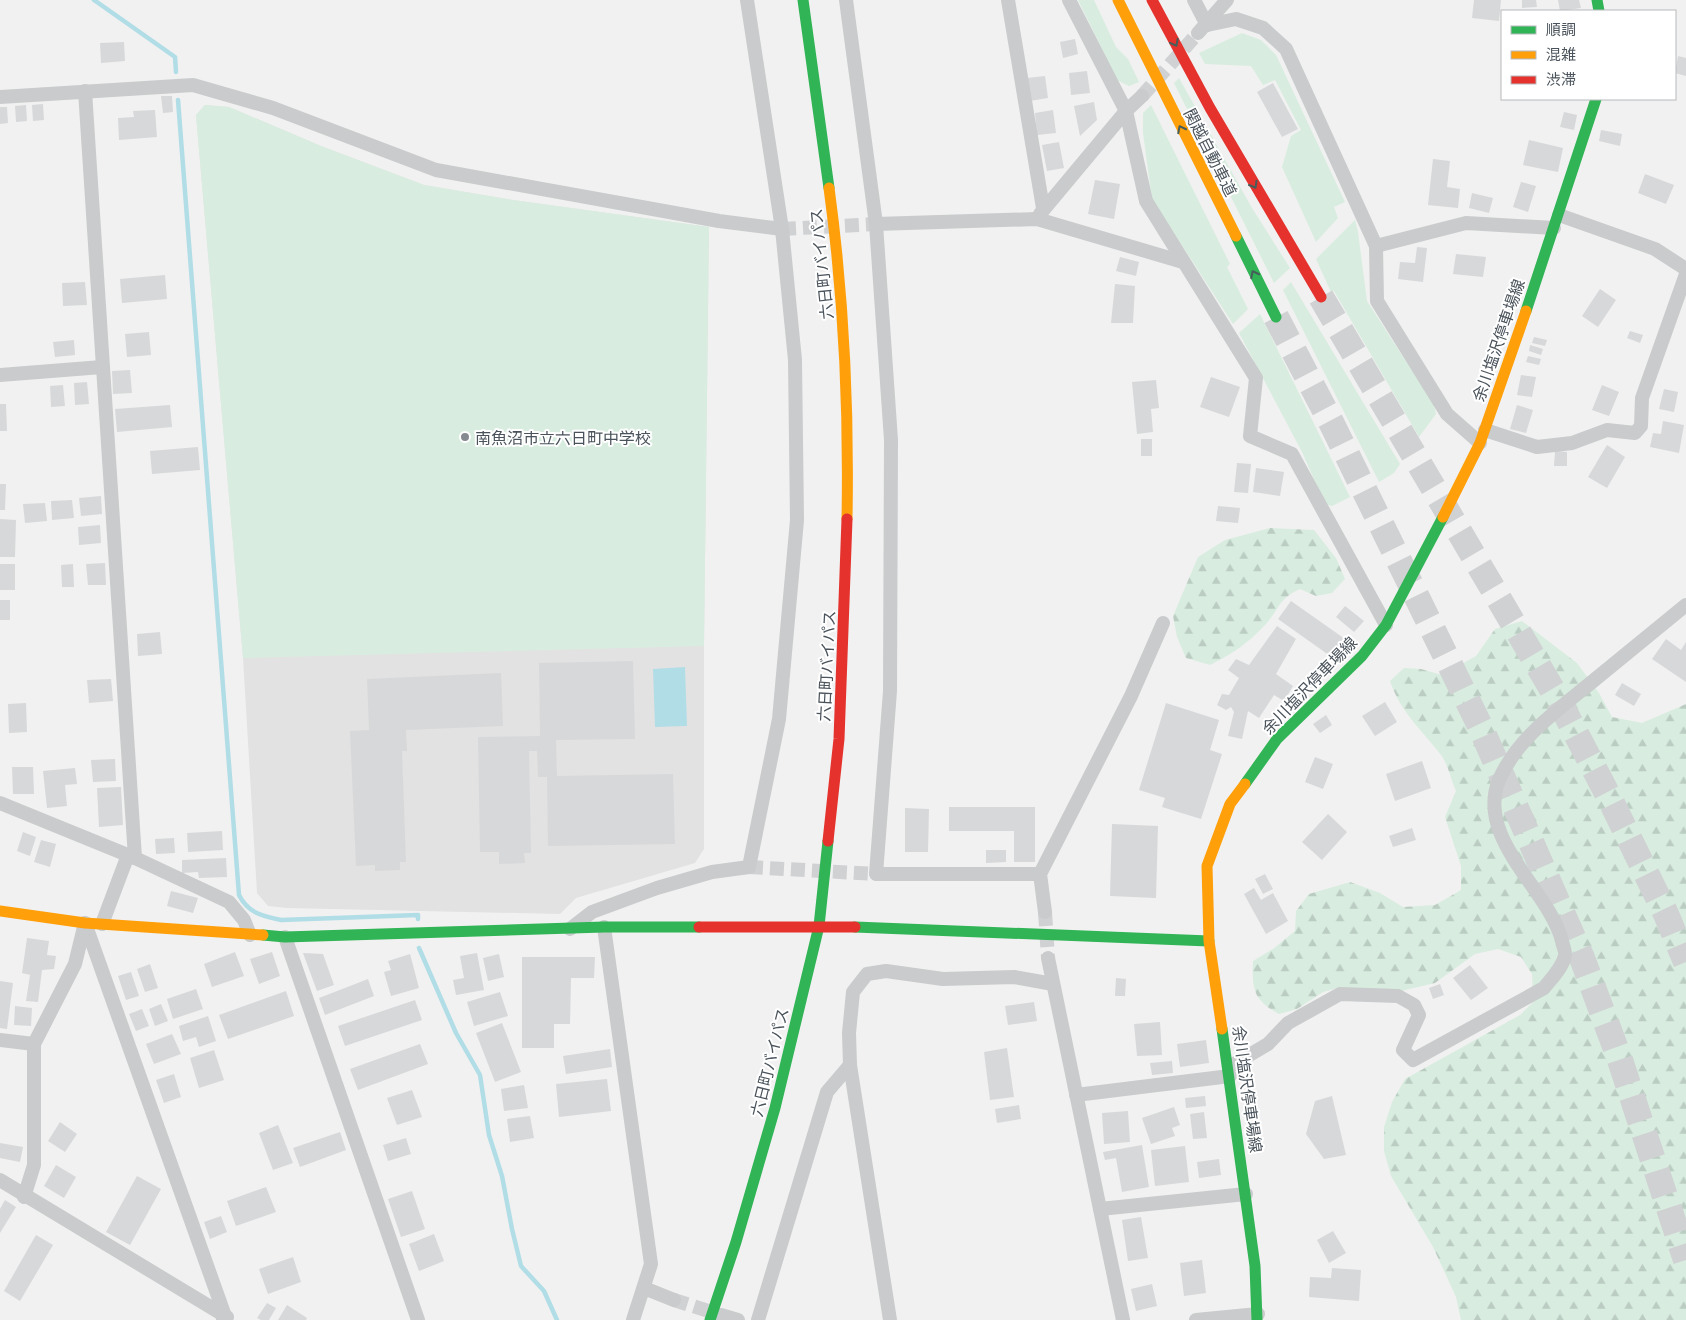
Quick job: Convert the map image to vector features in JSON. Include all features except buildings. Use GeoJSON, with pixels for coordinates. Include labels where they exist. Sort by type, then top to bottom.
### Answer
{"type":"FeatureCollection","features":[{"type":"Feature","properties":{"kind":"main road","name":"六日町バイパス"},"geometry":{"type":"LineString","coordinates":[[716,1318],[736,1242],[776,1108],[819,926],[839,739],[846,588],[848,456],[844,331],[834,228],[803,0]]}},
{"type":"Feature","properties":{"kind":"main road","name":"関越自動車道"},"geometry":{"type":"LineString","coordinates":[[1118,0],[1276,317]]}},
{"type":"Feature","properties":{"kind":"main road","name":"関越自動車道"},"geometry":{"type":"LineString","coordinates":[[1152,0],[1210,108],[1320,297]]}},
{"type":"Feature","properties":{"kind":"main road","name":"余川塩沢停車場線"},"geometry":{"type":"LineString","coordinates":[[1258,1317],[1256,1266],[1209,941],[1207,866],[1230,804],[1277,739],[1362,656],[1386,625],[1483,436],[1557,221],[1596,100]]}},
{"type":"Feature","properties":{"kind":"main road"},"geometry":{"type":"LineString","coordinates":[[0,911],[85,923],[284,937],[604,927],[819,926],[1209,941]]}},
{"type":"Feature","properties":{"kind":"street"},"geometry":{"type":"LineString","coordinates":[[570,928],[592,912],[657,888],[712,872],[749,867],[779,719],[797,520],[795,360],[782,229],[747,0]]}},
{"type":"Feature","properties":{"kind":"street"},"geometry":{"type":"LineString","coordinates":[[846,0],[876,224],[891,440],[890,691],[876,874],[1040,874]]}},
{"type":"Feature","properties":{"kind":"street"},"geometry":{"type":"LineString","coordinates":[[1008,0],[1040,214]]}},
{"type":"Feature","properties":{"kind":"street"},"geometry":{"type":"LineString","coordinates":[[1069,0],[1126,111],[1146,200],[1256,378],[1250,436],[1292,454],[1386,625]]}},
{"type":"Feature","properties":{"kind":"street"},"geometry":{"type":"LineString","coordinates":[[1194,0],[1203,29]]}},
{"type":"Feature","properties":{"kind":"street"},"geometry":{"type":"LineString","coordinates":[[1203,29],[1227,0]]}},
{"type":"Feature","properties":{"kind":"street"},"geometry":{"type":"LineString","coordinates":[[1203,29],[1236,19],[1264,28],[1286,49],[1376,246],[1377,300],[1447,414],[1483,436],[1537,447],[1572,443],[1607,430],[1635,433],[1641,426],[1642,398],[1686,274]]}},
{"type":"Feature","properties":{"kind":"street"},"geometry":{"type":"LineString","coordinates":[[0,97],[193,86],[273,108],[436,170],[710,220],[782,229]]}},
{"type":"Feature","properties":{"kind":"street"},"geometry":{"type":"LineString","coordinates":[[85,91],[131,856],[102,924]]}},
{"type":"Feature","properties":{"kind":"street"},"geometry":{"type":"LineString","coordinates":[[1040,214],[1126,111],[1142,96]]}},
{"type":"Feature","properties":{"kind":"street"},"geometry":{"type":"LineString","coordinates":[[876,224],[1040,214],[1183,262]]}},
{"type":"Feature","properties":{"kind":"street"},"geometry":{"type":"LineString","coordinates":[[1376,246],[1466,224],[1557,221],[1655,249],[1686,269]]}},
{"type":"Feature","properties":{"kind":"street"},"geometry":{"type":"LineString","coordinates":[[0,375],[102,367]]}},
{"type":"Feature","properties":{"kind":"street"},"geometry":{"type":"LineString","coordinates":[[1076,1095],[1229,1072],[1268,1044],[1288,1023],[1340,994],[1398,996],[1414,1005],[1419,1015],[1402,1050],[1413,1060],[1544,988],[1558,970],[1565,955],[1559,930],[1515,862],[1501,834],[1495,812],[1498,782],[1510,758],[1544,722],[1686,604]]}},
{"type":"Feature","properties":{"kind":"street"},"geometry":{"type":"LineString","coordinates":[[1045,912],[1040,874],[1131,696],[1163,623]]}},
{"type":"Feature","properties":{"kind":"street"},"geometry":{"type":"LineString","coordinates":[[0,803],[131,856],[229,902],[244,920],[250,936]]}},
{"type":"Feature","properties":{"kind":"street"},"geometry":{"type":"LineString","coordinates":[[24,1197],[34,1165],[34,1044],[75,964],[85,923]]}},
{"type":"Feature","properties":{"kind":"street"},"geometry":{"type":"LineString","coordinates":[[85,923],[227,1319]]}},
{"type":"Feature","properties":{"kind":"street"},"geometry":{"type":"LineString","coordinates":[[604,927],[650,1264],[633,1320]]}},
{"type":"Feature","properties":{"kind":"street"},"geometry":{"type":"LineString","coordinates":[[284,937],[418,1320]]}},
{"type":"Feature","properties":{"kind":"street"},"geometry":{"type":"LineString","coordinates":[[1048,958],[1123,1320]]}},
{"type":"Feature","properties":{"kind":"street"},"geometry":{"type":"LineString","coordinates":[[890,1320],[850,1065],[849,1033],[853,992],[867,974],[886,970],[943,979],[1014,977],[1053,984]]}},
{"type":"Feature","properties":{"kind":"street"},"geometry":{"type":"LineString","coordinates":[[0,1040],[34,1044]]}},
{"type":"Feature","properties":{"kind":"street"},"geometry":{"type":"LineString","coordinates":[[758,1320],[827,1092],[850,1065]]}},
{"type":"Feature","properties":{"kind":"street"},"geometry":{"type":"LineString","coordinates":[[0,1180],[24,1197],[227,1319]]}},
{"type":"Feature","properties":{"kind":"street"},"geometry":{"type":"LineString","coordinates":[[1100,1209],[1246,1194]]}},
{"type":"Feature","properties":{"kind":"street"},"geometry":{"type":"LineString","coordinates":[[644,1288],[674,1300]]}},
{"type":"Feature","properties":{"kind":"street"},"geometry":{"type":"LineString","coordinates":[[1196,1320],[1258,1317]]}},
{"type":"Feature","properties":{"kind":"street"},"geometry":{"type":"LineString","coordinates":[[716,1318],[738,1320]]}},
{"type":"Feature","properties":{"kind":"shaded area","name":"南魚沼市立六日町中学校"},"geometry":{"type":"Polygon","coordinates":[[[205,105],[229,107],[321,146],[424,185],[513,200],[709,227],[704,646],[704,849],[695,863],[576,898],[560,914],[287,908],[268,906],[257,893],[243,658],[196,115],[205,105]]]}},
{"type":"Feature","properties":{"kind":"green space"},"geometry":{"type":"Polygon","coordinates":[[[1078,0],[1094,0],[1116,47],[1128,59],[1139,82],[1129,86],[1117,80],[1078,0]]]}},
{"type":"Feature","properties":{"kind":"green space"},"geometry":{"type":"Polygon","coordinates":[[[1242,33],[1261,40],[1276,55],[1345,202],[1334,207],[1338,218],[1316,242],[1282,167],[1291,136],[1301,130],[1275,80],[1263,85],[1251,66],[1205,64],[1199,53],[1242,33]]]}},
{"type":"Feature","properties":{"kind":"green space"},"geometry":{"type":"Polygon","coordinates":[[[1179,78],[1252,208],[1290,268],[1274,283],[1174,83],[1179,78]]]}},
{"type":"Feature","properties":{"kind":"green space","name":"南魚沼市立六日町中学校"},"geometry":{"type":"Polygon","coordinates":[[[205,105],[229,107],[321,146],[424,185],[513,200],[709,227],[704,646],[243,658],[196,115],[205,105]]]}},
{"type":"Feature","properties":{"kind":"green space"},"geometry":{"type":"Polygon","coordinates":[[[1151,105],[1230,264],[1227,267],[1248,309],[1233,324],[1152,199],[1143,133],[1143,113],[1151,105]]]}},
{"type":"Feature","properties":{"kind":"green space"},"geometry":{"type":"Polygon","coordinates":[[[1355,220],[1367,301],[1434,405],[1436,414],[1419,437],[1334,291],[1331,292],[1316,259],[1355,220]]]}},
{"type":"Feature","properties":{"kind":"green space"},"geometry":{"type":"Polygon","coordinates":[[[1291,282],[1400,464],[1394,473],[1379,482],[1283,290],[1291,282]]]}},
{"type":"Feature","properties":{"kind":"green space"},"geometry":{"type":"Polygon","coordinates":[[[1260,314],[1350,497],[1332,506],[1325,504],[1302,452],[1239,333],[1260,314]]]}},
{"type":"Feature","properties":{"kind":"green space"},"geometry":{"type":"Polygon","coordinates":[[[1270,528],[1314,530],[1336,558],[1345,579],[1332,593],[1316,596],[1300,589],[1287,596],[1266,624],[1253,637],[1233,652],[1210,665],[1186,658],[1177,637],[1173,616],[1198,557],[1225,540],[1270,528]]]}},
{"type":"Feature","properties":{"kind":"green space"},"geometry":{"type":"Polygon","coordinates":[[[1522,621],[1577,663],[1599,693],[1612,717],[1642,723],[1686,704],[1686,1320],[1461,1320],[1456,1297],[1433,1247],[1391,1176],[1384,1151],[1384,1127],[1392,1102],[1405,1079],[1520,1015],[1533,1002],[1532,974],[1521,957],[1498,949],[1475,954],[1435,983],[1401,991],[1361,991],[1341,987],[1323,992],[1297,1009],[1279,1014],[1264,1004],[1256,993],[1254,986],[1253,961],[1273,949],[1295,931],[1296,911],[1309,894],[1350,882],[1380,893],[1403,907],[1435,905],[1461,890],[1461,866],[1445,817],[1456,791],[1448,767],[1434,746],[1406,712],[1390,681],[1404,668],[1421,669],[1442,675],[1476,656],[1495,629],[1522,621]]]}},
{"type":"Feature","properties":{"kind":"water"},"geometry":{"type":"Polygon","coordinates":[[[685,667],[687,726],[655,727],[653,669],[685,667]]]}},
{"type":"Feature","properties":{"kind":"waterway"},"geometry":{"type":"LineString","coordinates":[[94,0],[175,57],[176,72]]}},
{"type":"Feature","properties":{"kind":"waterway"},"geometry":{"type":"LineString","coordinates":[[178,100],[239,895],[247,906],[256,913],[281,920],[418,915],[418,919]]}},
{"type":"Feature","properties":{"kind":"waterway"},"geometry":{"type":"LineString","coordinates":[[419,948],[456,1033],[480,1075],[489,1135],[502,1176],[521,1266],[544,1291],[557,1320]]}},
{"type":"Feature","properties":{"kind":"tunnel"},"geometry":{"type":"LineString","coordinates":[[1142,96],[1198,33]]}},
{"type":"Feature","properties":{"kind":"tunnel"},"geometry":{"type":"LineString","coordinates":[[782,229],[876,224]]}},
{"type":"Feature","properties":{"kind":"tunnel"},"geometry":{"type":"LineString","coordinates":[[1321,297],[1559,701],[1610,799],[1666,914],[1686,962]]}},
{"type":"Feature","properties":{"kind":"tunnel"},"geometry":{"type":"LineString","coordinates":[[1276,317],[1331,422],[1480,726],[1582,958],[1619,1057],[1686,1260]]}},
{"type":"Feature","properties":{"kind":"tunnel"},"geometry":{"type":"LineString","coordinates":[[749,867],[876,874]]}},
{"type":"Feature","properties":{"kind":"tunnel"},"geometry":{"type":"LineString","coordinates":[[1045,912],[1048,958]]}},
{"type":"Feature","properties":{"kind":"tunnel"},"geometry":{"type":"LineString","coordinates":[[674,1300],[718,1314]]}},
{"type":"Feature","properties":{"kind":"traffic: fast"},"geometry":{"type":"LineString","coordinates":[[803,0],[829,188]]}},
{"type":"Feature","properties":{"kind":"traffic: fast"},"geometry":{"type":"LineString","coordinates":[[1597,0],[1599,10]]}},
{"type":"Feature","properties":{"kind":"traffic: fast"},"geometry":{"type":"LineString","coordinates":[[1526,311],[1596,100]]}},
{"type":"Feature","properties":{"kind":"traffic: fast"},"geometry":{"type":"LineString","coordinates":[[1236,236],[1276,317]]}},
{"type":"Feature","properties":{"kind":"traffic: fast"},"geometry":{"type":"LineString","coordinates":[[1245,784],[1277,739],[1362,656],[1386,625],[1443,517]]}},
{"type":"Feature","properties":{"kind":"traffic: fast"},"geometry":{"type":"LineString","coordinates":[[710,1320],[736,1242],[775,1108],[819,926],[828,841]]}},
{"type":"Feature","properties":{"kind":"traffic: fast"},"geometry":{"type":"LineString","coordinates":[[263,935],[285,937],[604,927],[699,927]]}},
{"type":"Feature","properties":{"kind":"traffic: fast"},"geometry":{"type":"LineString","coordinates":[[855,927],[1209,941]]}},
{"type":"Feature","properties":{"kind":"traffic: fast"},"geometry":{"type":"LineString","coordinates":[[1222,1029],[1255,1266],[1257,1320]]}},
{"type":"Feature","properties":{"kind":"traffic: slow"},"geometry":{"type":"LineString","coordinates":[[1118,0],[1236,236]]}},
{"type":"Feature","properties":{"kind":"traffic: slow"},"geometry":{"type":"LineString","coordinates":[[829,188],[842,312],[846,394],[847,519]]}},
{"type":"Feature","properties":{"kind":"traffic: slow"},"geometry":{"type":"LineString","coordinates":[[1443,517],[1480,443],[1526,311]]}},
{"type":"Feature","properties":{"kind":"traffic: slow"},"geometry":{"type":"LineString","coordinates":[[1222,1029],[1209,941],[1207,866],[1230,804],[1245,784]]}},
{"type":"Feature","properties":{"kind":"traffic: slow"},"geometry":{"type":"LineString","coordinates":[[0,911],[85,923],[263,935]]}},
{"type":"Feature","properties":{"kind":"traffic: jam"},"geometry":{"type":"LineString","coordinates":[[1152,0],[1210,108],[1321,297]]}},
{"type":"Feature","properties":{"kind":"traffic: jam"},"geometry":{"type":"LineString","coordinates":[[828,841],[839,739],[847,519]]}},
{"type":"Feature","properties":{"kind":"traffic: jam"},"geometry":{"type":"LineString","coordinates":[[699,927],[855,927]]}},
{"type":"Feature","properties":{"kind":"place","name":"南魚沼市立六日町中学校"},"geometry":{"type":"Point","coordinates":[465,437]}}]}
